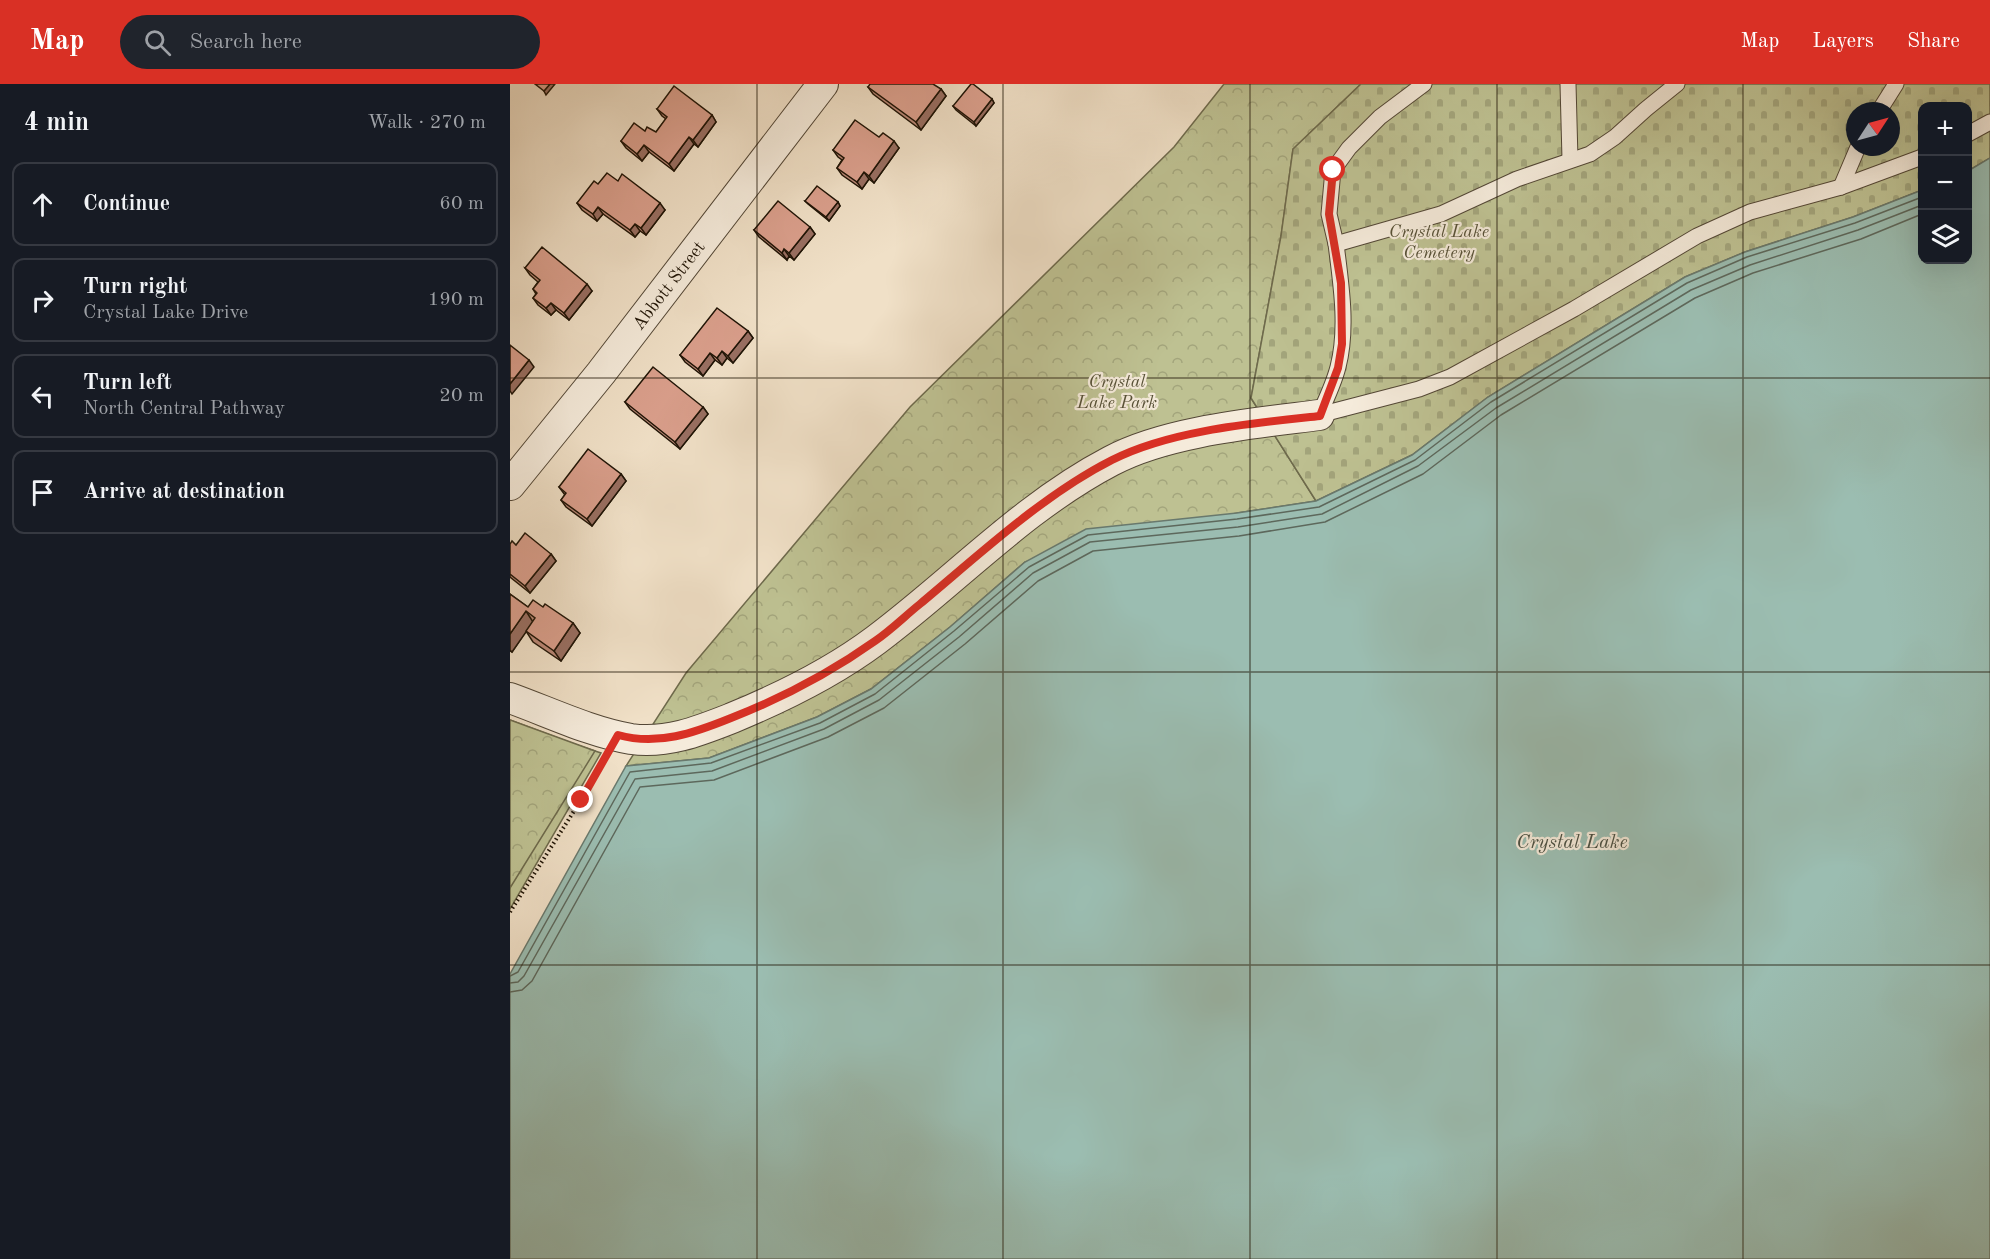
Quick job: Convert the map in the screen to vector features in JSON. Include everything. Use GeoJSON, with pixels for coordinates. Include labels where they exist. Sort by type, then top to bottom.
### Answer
{"type":"FeatureCollection","features":[{"type":"Feature","properties":{"kind":"street","name":"Abbott Street"},"geometry":{"type":"LineString","coordinates":[[510,485],[601,373],[823,84]]}},
{"type":"Feature","properties":{"kind":"street"},"geometry":{"type":"LineString","coordinates":[[510,698],[591,728],[630,739],[657,740],[688,735],[762,706],[805,686],[834,669],[876,640],[997,539],[1085,475],[1114,459],[1150,445],[1194,435],[1253,424],[1320,416]]}},
{"type":"Feature","properties":{"kind":"lane"},"geometry":{"type":"LineString","coordinates":[[1320,416],[1338,368],[1342,344],[1341,283],[1329,214],[1333,170],[1349,148],[1380,117],[1424,84]]}},
{"type":"Feature","properties":{"kind":"lane"},"geometry":{"type":"LineString","coordinates":[[1568,84],[1570,159]]}},
{"type":"Feature","properties":{"kind":"lane"},"geometry":{"type":"LineString","coordinates":[[1336,244],[1441,214],[1517,179],[1590,154],[1677,84]]}},
{"type":"Feature","properties":{"kind":"lane"},"geometry":{"type":"LineString","coordinates":[[1885,102],[1896,84]]}},
{"type":"Feature","properties":{"kind":"lane"},"geometry":{"type":"LineString","coordinates":[[1972,132],[1990,122]]}},
{"type":"Feature","properties":{"kind":"lane"},"geometry":{"type":"LineString","coordinates":[[1840,187],[1854,156]]}},
{"type":"Feature","properties":{"kind":"lane"},"geometry":{"type":"LineString","coordinates":[[1320,416],[1450,377],[1574,309],[1697,236],[1750,212],[1840,187],[1918,159]]}},
{"type":"Feature","properties":{"kind":"path"},"geometry":{"type":"LineString","coordinates":[[510,912],[581,800],[618,735]]}},
{"type":"Feature","properties":{"kind":"green space","name":"Crystal Lake Park"},"geometry":{"type":"Polygon","coordinates":[[[1224,84],[1361,84],[1293,149],[1281,236],[1251,398],[1316,501],[1237,513],[1025,562],[950,627],[871,689],[817,717],[709,758],[626,766],[686,673],[910,407],[1174,147],[1224,84]]]}},
{"type":"Feature","properties":{"kind":"green space","name":"Crystal Lake Cemetery"},"geometry":{"type":"Polygon","coordinates":[[[1361,84],[1990,84],[1990,158],[1972,169],[1972,102],[1918,102],[1918,192],[1853,217],[1745,252],[1685,277],[1488,397],[1412,455],[1316,501],[1251,398],[1281,236],[1293,149],[1361,84]]]}},
{"type":"Feature","properties":{"kind":"green space"},"geometry":{"type":"Polygon","coordinates":[[[510,720],[601,753],[510,909],[510,720]]]}},
{"type":"Feature","properties":{"kind":"green space"},"geometry":{"type":"Polygon","coordinates":[[[510,720],[595,751],[510,888],[510,720]]]}},
{"type":"Feature","properties":{"kind":"water","name":"Crystal Lake"},"geometry":{"type":"Polygon","coordinates":[[[1990,158],[1990,1259],[510,1259],[510,974],[626,766],[709,758],[817,717],[871,689],[950,627],[1025,562],[1086,529],[1237,513],[1316,501],[1412,455],[1488,397],[1685,277],[1745,252],[1853,217],[1918,192],[1918,264],[1972,264],[1972,169],[1990,158]]]}},
{"type":"Feature","properties":{"kind":"building"},"geometry":{"type":"Polygon","coordinates":[[[535,84],[550,84],[544,91],[535,84]]]}},
{"type":"Feature","properties":{"kind":"building"},"geometry":{"type":"Polygon","coordinates":[[[870,84],[933,84],[941,89],[916,122],[868,87],[870,84]]]}},
{"type":"Feature","properties":{"kind":"building"},"geometry":{"type":"Polygon","coordinates":[[[971,84],[992,99],[974,122],[953,106],[971,84]]]}},
{"type":"Feature","properties":{"kind":"building"},"geometry":{"type":"Polygon","coordinates":[[[674,86],[712,115],[693,140],[689,137],[669,164],[644,145],[637,154],[621,141],[634,123],[645,131],[647,127],[656,132],[667,117],[657,109],[674,86]]]}},
{"type":"Feature","properties":{"kind":"building"},"geometry":{"type":"Polygon","coordinates":[[[855,120],[879,137],[883,133],[894,141],[869,176],[864,172],[857,182],[837,168],[844,158],[833,150],[855,120]]]}},
{"type":"Feature","properties":{"kind":"building"},"geometry":{"type":"Polygon","coordinates":[[[607,173],[618,181],[622,174],[660,203],[641,228],[635,224],[630,230],[598,207],[593,214],[577,203],[594,181],[598,184],[607,173]]]}},
{"type":"Feature","properties":{"kind":"building"},"geometry":{"type":"Polygon","coordinates":[[[817,186],[838,202],[826,217],[805,201],[817,186]]]}},
{"type":"Feature","properties":{"kind":"building"},"geometry":{"type":"Polygon","coordinates":[[[778,201],[810,227],[789,253],[784,249],[782,253],[754,230],[778,201]]]}},
{"type":"Feature","properties":{"kind":"building"},"geometry":{"type":"Polygon","coordinates":[[[542,247],[587,284],[564,313],[551,303],[546,308],[533,298],[537,293],[533,289],[540,280],[525,268],[542,247]]]}},
{"type":"Feature","properties":{"kind":"building"},"geometry":{"type":"Polygon","coordinates":[[[717,308],[748,331],[728,356],[722,351],[717,358],[710,353],[698,369],[680,355],[717,308]]]}},
{"type":"Feature","properties":{"kind":"building"},"geometry":{"type":"Polygon","coordinates":[[[510,345],[529,360],[510,384],[510,345]]]}},
{"type":"Feature","properties":{"kind":"building"},"geometry":{"type":"Polygon","coordinates":[[[653,367],[703,407],[675,442],[625,402],[653,367]]]}},
{"type":"Feature","properties":{"kind":"building"},"geometry":{"type":"Polygon","coordinates":[[[588,449],[621,474],[587,519],[561,500],[566,493],[559,487],[588,449]]]}},
{"type":"Feature","properties":{"kind":"building"},"geometry":{"type":"Polygon","coordinates":[[[525,533],[551,554],[525,586],[510,574],[510,544],[512,541],[516,545],[525,533]]]}},
{"type":"Feature","properties":{"kind":"building"},"geometry":{"type":"Polygon","coordinates":[[[510,594],[528,607],[533,600],[543,607],[545,604],[573,623],[554,651],[526,631],[535,618],[526,611],[510,634],[510,594]]]}},
{"type":"Feature","properties":{"kind":"route"},"geometry":{"type":"LineString","coordinates":[[581,800],[618,735],[630,739],[657,740],[688,735],[762,706],[805,686],[876,640],[997,539],[1055,496],[1085,475],[1114,459],[1150,445],[1194,435],[1253,424],[1320,416],[1338,368],[1342,344],[1341,283],[1329,214],[1333,170]]}}]}
